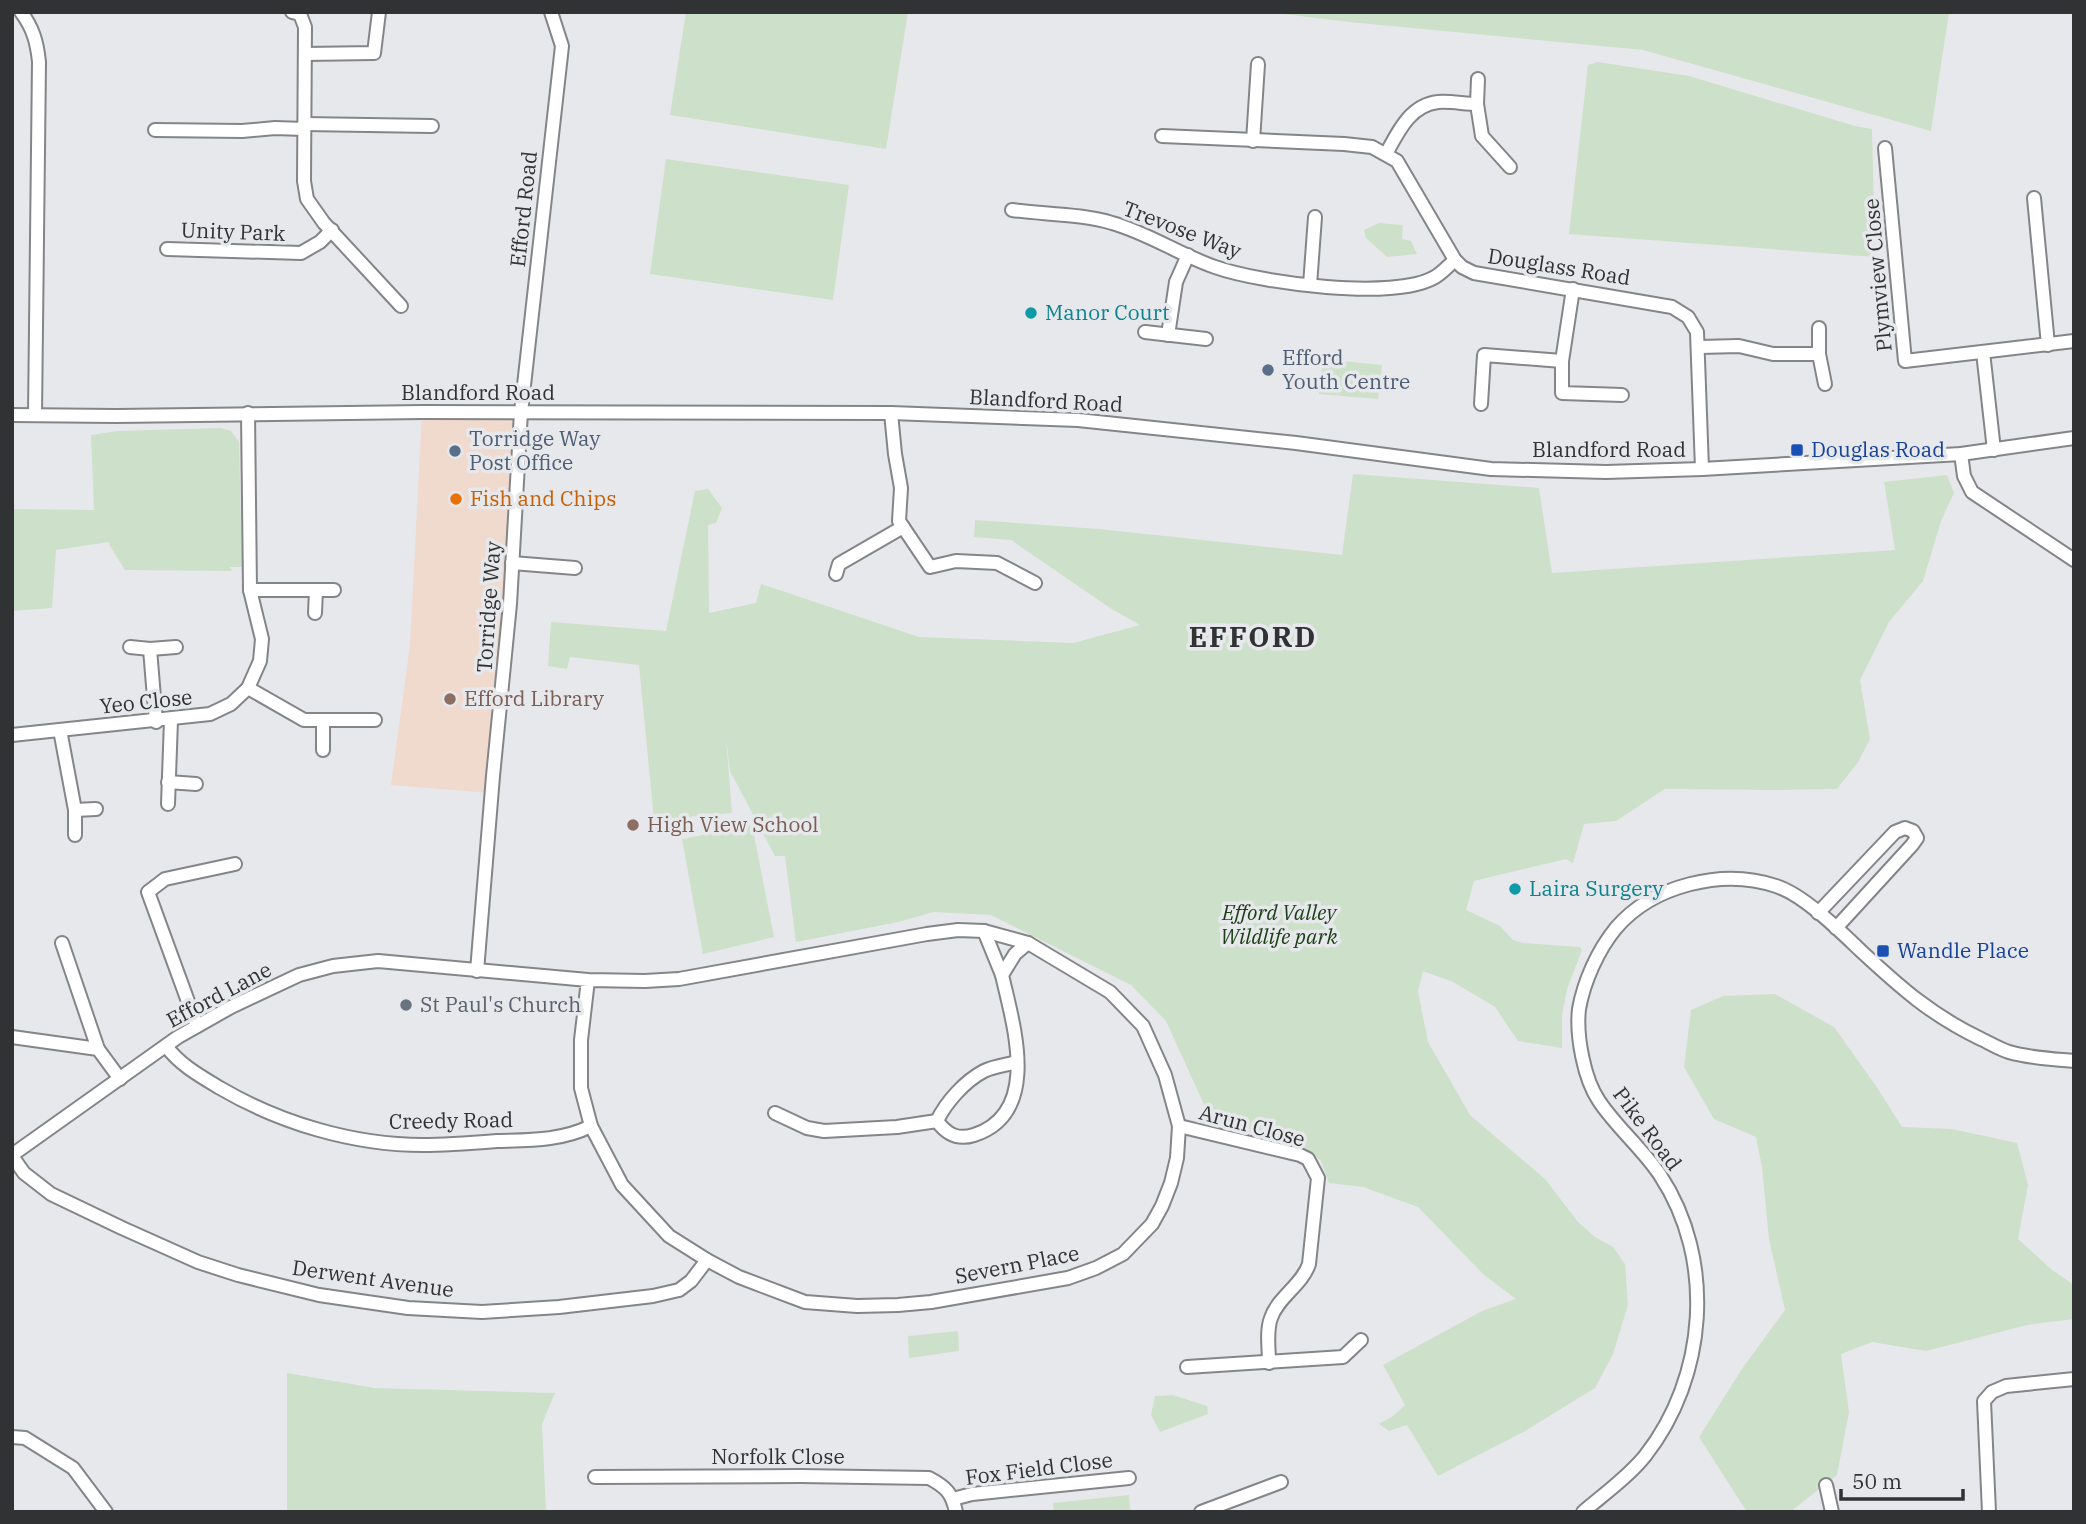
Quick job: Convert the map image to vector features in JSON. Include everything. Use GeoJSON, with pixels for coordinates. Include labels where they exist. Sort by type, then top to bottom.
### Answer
{"type":"FeatureCollection","features":[{"type":"Feature","properties":{"kind":"street"},"geometry":{"type":"LineString","coordinates":[[21,12],[37,41],[39,62],[35,415]]}},
{"type":"Feature","properties":{"kind":"street","name":"Unity Park"},"geometry":{"type":"LineString","coordinates":[[292,12],[300,15],[304,27],[304,181],[307,199],[401,306]]}},
{"type":"Feature","properties":{"kind":"street"},"geometry":{"type":"LineString","coordinates":[[304,54],[374,53],[379,12]]}},
{"type":"Feature","properties":{"kind":"street","name":"Efford Road"},"geometry":{"type":"LineString","coordinates":[[521,412],[562,46],[551,12]]}},
{"type":"Feature","properties":{"kind":"street"},"geometry":{"type":"LineString","coordinates":[[1253,141],[1258,64]]}},
{"type":"Feature","properties":{"kind":"street"},"geometry":{"type":"LineString","coordinates":[[1478,79],[1477,104],[1482,136],[1510,167]]}},
{"type":"Feature","properties":{"kind":"street"},"geometry":{"type":"LineString","coordinates":[[1162,136],[1344,144],[1372,147],[1386,154],[1401,126],[1416,110],[1437,102],[1477,104]]}},
{"type":"Feature","properties":{"kind":"street"},"geometry":{"type":"LineString","coordinates":[[155,130],[242,131],[304,126],[432,126]]}},
{"type":"Feature","properties":{"kind":"street","name":"Plymview Close"},"geometry":{"type":"LineString","coordinates":[[1885,148],[1905,361],[2074,341]]}},
{"type":"Feature","properties":{"kind":"street","name":"Douglass Road"},"geometry":{"type":"LineString","coordinates":[[1386,154],[1397,161],[1455,260],[1462,267],[1474,273],[1672,307],[1688,317],[1697,332],[1699,347],[1702,469]]}},
{"type":"Feature","properties":{"kind":"street"},"geometry":{"type":"LineString","coordinates":[[2034,198],[2048,345]]}},
{"type":"Feature","properties":{"kind":"street","name":"Trevose Way"},"geometry":{"type":"LineString","coordinates":[[1012,210],[1112,222],[1215,267],[1274,281],[1370,290],[1402,288],[1435,277],[1455,260]]}},
{"type":"Feature","properties":{"kind":"street"},"geometry":{"type":"LineString","coordinates":[[1310,285],[1315,217]]}},
{"type":"Feature","properties":{"kind":"street","name":"Unity Park"},"geometry":{"type":"LineString","coordinates":[[167,249],[301,253],[320,242],[332,230]]}},
{"type":"Feature","properties":{"kind":"street"},"geometry":{"type":"LineString","coordinates":[[1168,335],[1176,282],[1188,255]]}},
{"type":"Feature","properties":{"kind":"street"},"geometry":{"type":"LineString","coordinates":[[1573,289],[1562,361],[1562,393],[1622,395]]}},
{"type":"Feature","properties":{"kind":"street"},"geometry":{"type":"LineString","coordinates":[[1819,328],[1819,354],[1825,384]]}},
{"type":"Feature","properties":{"kind":"street"},"geometry":{"type":"LineString","coordinates":[[1145,332],[1206,339]]}},
{"type":"Feature","properties":{"kind":"street"},"geometry":{"type":"LineString","coordinates":[[1699,347],[1739,346],[1773,354],[1819,354]]}},
{"type":"Feature","properties":{"kind":"street"},"geometry":{"type":"LineString","coordinates":[[1983,352],[1994,450]]}},
{"type":"Feature","properties":{"kind":"street"},"geometry":{"type":"LineString","coordinates":[[1481,404],[1484,355],[1562,361]]}},
{"type":"Feature","properties":{"kind":"street","name":"Torridge Way"},"geometry":{"type":"LineString","coordinates":[[477,971],[512,563],[521,412]]}},
{"type":"Feature","properties":{"kind":"street"},"geometry":{"type":"LineString","coordinates":[[248,413],[250,590],[262,639],[260,661],[248,688],[304,720],[375,720]]}},
{"type":"Feature","properties":{"kind":"street"},"geometry":{"type":"LineString","coordinates":[[891,413],[901,488],[899,521],[930,567],[956,561],[997,563],[1035,583]]}},
{"type":"Feature","properties":{"kind":"street","name":"Blandford Road"},"geometry":{"type":"LineString","coordinates":[[12,415],[891,413],[1077,420],[1296,443],[1491,469],[1606,472],[1961,454],[2074,438]]}},
{"type":"Feature","properties":{"kind":"street"},"geometry":{"type":"LineString","coordinates":[[1961,454],[1964,476],[1972,492],[2074,560]]}},
{"type":"Feature","properties":{"kind":"street"},"geometry":{"type":"LineString","coordinates":[[836,574],[839,564],[903,527]]}},
{"type":"Feature","properties":{"kind":"street"},"geometry":{"type":"LineString","coordinates":[[512,563],[575,568]]}},
{"type":"Feature","properties":{"kind":"street"},"geometry":{"type":"LineString","coordinates":[[250,590],[334,590]]}},
{"type":"Feature","properties":{"kind":"street"},"geometry":{"type":"LineString","coordinates":[[315,613],[316,590]]}},
{"type":"Feature","properties":{"kind":"street"},"geometry":{"type":"LineString","coordinates":[[130,647],[176,647]]}},
{"type":"Feature","properties":{"kind":"street"},"geometry":{"type":"LineString","coordinates":[[150,649],[156,722]]}},
{"type":"Feature","properties":{"kind":"street","name":"Yeo Close"},"geometry":{"type":"LineString","coordinates":[[12,736],[210,714],[231,704],[248,688]]}},
{"type":"Feature","properties":{"kind":"street"},"geometry":{"type":"LineString","coordinates":[[168,804],[171,720]]}},
{"type":"Feature","properties":{"kind":"street"},"geometry":{"type":"LineString","coordinates":[[323,720],[323,750]]}},
{"type":"Feature","properties":{"kind":"street"},"geometry":{"type":"LineString","coordinates":[[60,730],[75,810],[75,835]]}},
{"type":"Feature","properties":{"kind":"street"},"geometry":{"type":"LineString","coordinates":[[168,782],[196,784]]}},
{"type":"Feature","properties":{"kind":"street"},"geometry":{"type":"LineString","coordinates":[[75,810],[96,809]]}},
{"type":"Feature","properties":{"kind":"street"},"geometry":{"type":"LineString","coordinates":[[1818,912],[1895,832],[1905,828],[1913,831],[1917,838],[1912,845],[1836,928]]}},
{"type":"Feature","properties":{"kind":"street"},"geometry":{"type":"LineString","coordinates":[[197,1026],[148,892],[165,879],[235,864]]}},
{"type":"Feature","properties":{"kind":"street","name":"Pike Road"},"geometry":{"type":"LineString","coordinates":[[1583,1512],[1644,1457],[1664,1428],[1678,1402],[1697,1334],[1695,1262],[1682,1218],[1662,1178],[1645,1154],[1598,1100],[1585,1067],[1578,1037],[1579,1009],[1587,982],[1598,954],[1617,927],[1651,900],[1699,882],[1729,879],[1777,886],[1818,912],[1907,993],[1962,1030],[2008,1052],[2074,1061]]}},
{"type":"Feature","properties":{"kind":"street","name":"Severn Place"},"geometry":{"type":"LineString","coordinates":[[477,971],[588,980],[645,981],[679,979],[958,930],[985,931],[1028,943],[1110,992],[1143,1026],[1165,1075],[1179,1126],[1177,1158],[1171,1183],[1152,1224],[1123,1254],[1068,1278],[931,1302],[857,1306],[805,1302],[739,1277],[669,1236],[622,1185],[591,1126],[582,1088],[581,1040],[588,980]]}},
{"type":"Feature","properties":{"kind":"street"},"geometry":{"type":"LineString","coordinates":[[937,1121],[951,1135],[963,1138],[994,1124],[1014,1098],[1018,1080],[1014,1031],[1002,975],[985,931]]}},
{"type":"Feature","properties":{"kind":"street"},"geometry":{"type":"LineString","coordinates":[[62,943],[98,1049],[120,1079]]}},
{"type":"Feature","properties":{"kind":"street"},"geometry":{"type":"LineString","coordinates":[[1002,975],[1016,954],[1028,943]]}},
{"type":"Feature","properties":{"kind":"street","name":"Efford Lane"},"geometry":{"type":"LineString","coordinates":[[12,1156],[197,1026],[299,975],[333,966],[378,961],[477,971]]}},
{"type":"Feature","properties":{"kind":"street"},"geometry":{"type":"LineString","coordinates":[[12,1037],[98,1049]]}},
{"type":"Feature","properties":{"kind":"street","name":"Creedy Road"},"geometry":{"type":"LineString","coordinates":[[166,1046],[198,1075],[239,1099],[307,1126],[342,1136],[421,1145],[557,1138],[591,1126]]}},
{"type":"Feature","properties":{"kind":"street"},"geometry":{"type":"LineString","coordinates":[[775,1113],[807,1128],[824,1131],[897,1127],[937,1121],[949,1102],[983,1072],[1017,1062]]}},
{"type":"Feature","properties":{"kind":"street","name":"Arun Close"},"geometry":{"type":"LineString","coordinates":[[1179,1126],[1300,1155],[1308,1159],[1317,1176],[1309,1264],[1306,1273],[1270,1319],[1269,1363]]}},
{"type":"Feature","properties":{"kind":"street","name":"Derwent Avenue"},"geometry":{"type":"LineString","coordinates":[[12,1156],[24,1173],[51,1194],[122,1228],[211,1266],[319,1295],[408,1308],[482,1312],[559,1307],[653,1296],[679,1290],[691,1281],[707,1260]]}},
{"type":"Feature","properties":{"kind":"street"},"geometry":{"type":"LineString","coordinates":[[1187,1367],[1343,1357],[1361,1340]]}},
{"type":"Feature","properties":{"kind":"street"},"geometry":{"type":"LineString","coordinates":[[1989,1512],[1984,1401],[1992,1391],[2006,1386],[2074,1379]]}},
{"type":"Feature","properties":{"kind":"street"},"geometry":{"type":"LineString","coordinates":[[12,1437],[25,1438],[73,1468],[106,1512]]}},
{"type":"Feature","properties":{"kind":"street","name":"Norfolk Close"},"geometry":{"type":"LineString","coordinates":[[595,1477],[929,1478],[943,1485],[955,1505]]}},
{"type":"Feature","properties":{"kind":"street","name":"Fox Field Close"},"geometry":{"type":"LineString","coordinates":[[955,1505],[972,1494],[1129,1478]]}},
{"type":"Feature","properties":{"kind":"street"},"geometry":{"type":"LineString","coordinates":[[1201,1512],[1281,1482]]}},
{"type":"Feature","properties":{"kind":"street"},"geometry":{"type":"LineString","coordinates":[[1826,1485],[1832,1512]]}},
{"type":"Feature","properties":{"kind":"shaded area"},"geometry":{"type":"Polygon","coordinates":[[[422,412],[521,412],[491,793],[391,785],[410,645],[422,412]]]}},
{"type":"Feature","properties":{"kind":"green space"},"geometry":{"type":"Polygon","coordinates":[[[686,12],[908,12],[886,149],[670,115],[686,12]]]}},
{"type":"Feature","properties":{"kind":"green space"},"geometry":{"type":"Polygon","coordinates":[[[1269,12],[1949,12],[1931,131],[1643,50],[1269,12]]]}},
{"type":"Feature","properties":{"kind":"green space"},"geometry":{"type":"Polygon","coordinates":[[[1598,62],[1689,76],[1872,129],[1875,257],[1569,234],[1588,65],[1598,62]]]}},
{"type":"Feature","properties":{"kind":"green space"},"geometry":{"type":"Polygon","coordinates":[[[666,159],[849,185],[833,300],[650,274],[666,159]]]}},
{"type":"Feature","properties":{"kind":"green space"},"geometry":{"type":"Polygon","coordinates":[[[1379,223],[1403,225],[1402,239],[1411,241],[1417,254],[1387,257],[1366,238],[1364,230],[1379,223]]]}},
{"type":"Feature","properties":{"kind":"green space"},"geometry":{"type":"Polygon","coordinates":[[[1323,359],[1382,365],[1378,399],[1319,394],[1323,359]]]}},
{"type":"Feature","properties":{"kind":"green space"},"geometry":{"type":"Polygon","coordinates":[[[221,428],[231,431],[239,442],[242,567],[230,567],[232,571],[125,570],[109,542],[56,550],[52,608],[12,611],[12,509],[94,510],[91,435],[117,431],[221,428]]]}},
{"type":"Feature","properties":{"kind":"green space","name":"Efford Valley Wildlife park"},"geometry":{"type":"Polygon","coordinates":[[[1353,474],[1539,488],[1552,573],[1895,550],[1884,482],[1947,475],[1954,493],[1941,521],[1923,581],[1889,622],[1860,680],[1870,739],[1858,762],[1837,789],[1665,789],[1616,821],[1584,824],[1573,863],[1566,859],[1474,881],[1466,910],[1500,926],[1513,940],[1580,947],[1582,950],[1567,989],[1562,1015],[1562,1048],[1518,1041],[1495,1007],[1453,982],[1423,971],[1418,991],[1428,1042],[1470,1115],[1545,1179],[1578,1222],[1595,1237],[1613,1247],[1625,1264],[1628,1305],[1613,1354],[1595,1388],[1525,1431],[1438,1476],[1407,1425],[1389,1431],[1379,1424],[1405,1405],[1383,1365],[1482,1311],[1516,1299],[1484,1275],[1418,1207],[1363,1187],[1329,1183],[1321,1161],[1305,1148],[1211,1120],[1166,1021],[1131,985],[991,915],[934,912],[898,922],[796,942],[785,856],[775,856],[730,771],[726,738],[732,813],[654,820],[639,665],[570,657],[567,669],[548,666],[551,622],[666,631],[695,491],[708,489],[722,508],[716,523],[708,525],[709,613],[756,603],[761,584],[919,637],[1073,643],[1140,625],[1110,608],[1011,540],[974,537],[975,520],[1099,529],[1342,555],[1353,474]]]}},
{"type":"Feature","properties":{"kind":"green space"},"geometry":{"type":"Polygon","coordinates":[[[752,825],[774,937],[703,954],[682,839],[752,825]]]}},
{"type":"Feature","properties":{"kind":"green space"},"geometry":{"type":"Polygon","coordinates":[[[1775,994],[1834,1027],[1902,1127],[1952,1129],[2017,1143],[2028,1185],[2018,1239],[2052,1270],[2074,1285],[2074,1319],[2027,1325],[1926,1351],[1872,1342],[1841,1354],[1849,1412],[1837,1475],[1790,1512],[1747,1512],[1699,1437],[1742,1369],[1785,1310],[1769,1239],[1762,1167],[1756,1137],[1714,1119],[1684,1067],[1691,1010],[1723,996],[1775,994]]]}},
{"type":"Feature","properties":{"kind":"green space"},"geometry":{"type":"Polygon","coordinates":[[[958,1331],[959,1351],[909,1358],[908,1336],[958,1331]]]}},
{"type":"Feature","properties":{"kind":"green space"},"geometry":{"type":"Polygon","coordinates":[[[287,1373],[375,1388],[555,1393],[542,1424],[546,1512],[287,1512],[287,1373]]]}},
{"type":"Feature","properties":{"kind":"green space"},"geometry":{"type":"Polygon","coordinates":[[[1173,1395],[1207,1406],[1208,1414],[1160,1432],[1151,1415],[1155,1396],[1173,1395]]]}},
{"type":"Feature","properties":{"kind":"green space"},"geometry":{"type":"Polygon","coordinates":[[[1129,1495],[1130,1512],[1054,1512],[1053,1503],[1129,1495]]]}},
{"type":"Feature","properties":{"kind":"place","name":"Manor Court"},"geometry":{"type":"Point","coordinates":[1031,313]}},
{"type":"Feature","properties":{"kind":"place","name":"Efford Youth Centre"},"geometry":{"type":"Point","coordinates":[1268,370]}},
{"type":"Feature","properties":{"kind":"place","name":"Douglas Road"},"geometry":{"type":"Point","coordinates":[1797,450]}},
{"type":"Feature","properties":{"kind":"place","name":"Torridge Way Post Office"},"geometry":{"type":"Point","coordinates":[455,451]}},
{"type":"Feature","properties":{"kind":"place","name":"Fish and Chips"},"geometry":{"type":"Point","coordinates":[456,499]}},
{"type":"Feature","properties":{"kind":"place","name":"Efford Library"},"geometry":{"type":"Point","coordinates":[450,699]}},
{"type":"Feature","properties":{"kind":"place","name":"High View School"},"geometry":{"type":"Point","coordinates":[633,825]}},
{"type":"Feature","properties":{"kind":"place","name":"Laira Surgery"},"geometry":{"type":"Point","coordinates":[1515,889]}},
{"type":"Feature","properties":{"kind":"place","name":"Wandle Place"},"geometry":{"type":"Point","coordinates":[1883,951]}},
{"type":"Feature","properties":{"kind":"place","name":"St Paul's Church"},"geometry":{"type":"Point","coordinates":[406,1005]}},
{"type":"Feature","properties":{"kind":"district","name":"EFFORD"},"geometry":{"type":"Point","coordinates":[1253,637]}}]}
